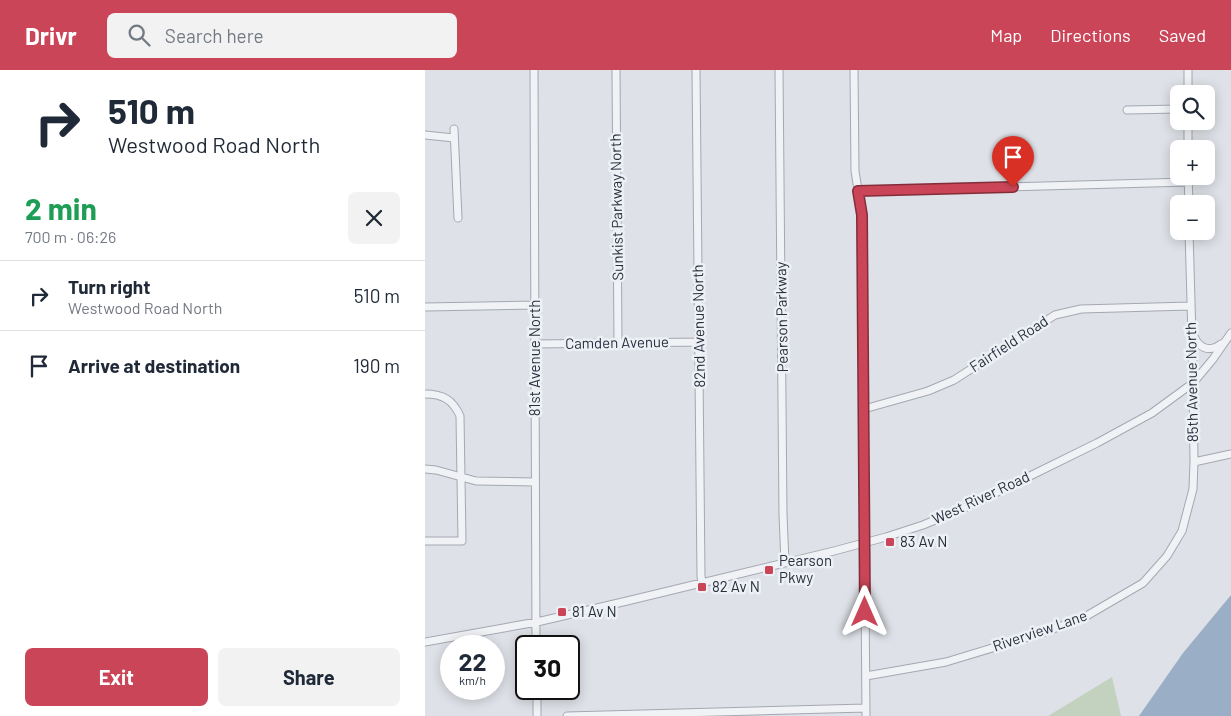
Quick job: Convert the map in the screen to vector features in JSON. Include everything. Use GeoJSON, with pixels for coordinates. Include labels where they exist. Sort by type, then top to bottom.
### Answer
{"type":"FeatureCollection","features":[{"type":"Feature","properties":{"kind":"street","name":"81st Avenue North"},"geometry":{"type":"LineString","coordinates":[[534,70],[536,635]]}},
{"type":"Feature","properties":{"kind":"street","name":"Sunkist Parkway North"},"geometry":{"type":"LineString","coordinates":[[616,70],[618,344]]}},
{"type":"Feature","properties":{"kind":"street","name":"82nd Avenue North"},"geometry":{"type":"LineString","coordinates":[[696,70],[701,566],[703,583]]}},
{"type":"Feature","properties":{"kind":"street","name":"Pearson Parkway"},"geometry":{"type":"LineString","coordinates":[[779,70],[785,563]]}},
{"type":"Feature","properties":{"kind":"street"},"geometry":{"type":"LineString","coordinates":[[567,716],[866,712],[862,215],[855,171],[854,70]]}},
{"type":"Feature","properties":{"kind":"street"},"geometry":{"type":"LineString","coordinates":[[1188,70],[1188,85]]}},
{"type":"Feature","properties":{"kind":"street"},"geometry":{"type":"LineString","coordinates":[[1127,110],[1170,109]]}},
{"type":"Feature","properties":{"kind":"street"},"geometry":{"type":"LineString","coordinates":[[454,129],[458,218]]}},
{"type":"Feature","properties":{"kind":"street"},"geometry":{"type":"LineString","coordinates":[[425,135],[454,138]]}},
{"type":"Feature","properties":{"kind":"street"},"geometry":{"type":"LineString","coordinates":[[858,191],[1170,180]]}},
{"type":"Feature","properties":{"kind":"street","name":"85th Avenue North"},"geometry":{"type":"LineString","coordinates":[[1182,531],[1193,489],[1194,462],[1189,240]]}},
{"type":"Feature","properties":{"kind":"street"},"geometry":{"type":"LineString","coordinates":[[425,307],[535,305]]}},
{"type":"Feature","properties":{"kind":"street","name":"Fairfield Road"},"geometry":{"type":"LineString","coordinates":[[864,409],[927,391],[954,380],[1055,315],[1081,309],[1190,306]]}},
{"type":"Feature","properties":{"kind":"street"},"geometry":{"type":"LineString","coordinates":[[1192,332],[1196,342],[1205,348],[1213,348],[1225,342]]}},
{"type":"Feature","properties":{"kind":"street","name":"West River Road"},"geometry":{"type":"LineString","coordinates":[[425,642],[537,622],[703,583],[865,543],[923,525],[997,492],[1135,423],[1193,383],[1213,359],[1231,332]]}},
{"type":"Feature","properties":{"kind":"street","name":"Camden Avenue"},"geometry":{"type":"LineString","coordinates":[[535,344],[700,342]]}},
{"type":"Feature","properties":{"kind":"street"},"geometry":{"type":"LineString","coordinates":[[425,394],[438,394],[446,397],[452,402],[460,416],[462,540],[425,541]]}},
{"type":"Feature","properties":{"kind":"street"},"geometry":{"type":"LineString","coordinates":[[1194,462],[1231,454]]}},
{"type":"Feature","properties":{"kind":"street"},"geometry":{"type":"LineString","coordinates":[[425,469],[481,481],[535,482]]}},
{"type":"Feature","properties":{"kind":"street","name":"Riverview Lane"},"geometry":{"type":"LineString","coordinates":[[866,676],[946,662],[1045,632],[1083,618],[1143,583],[1167,556],[1182,531]]}},
{"type":"Feature","properties":{"kind":"street"},"geometry":{"type":"LineString","coordinates":[[537,700],[537,716]]}},
{"type":"Feature","properties":{"kind":"green space"},"geometry":{"type":"Polygon","coordinates":[[[1112,677],[1121,716],[1048,716],[1112,677]]]}},
{"type":"Feature","properties":{"kind":"water"},"geometry":{"type":"Polygon","coordinates":[[[1231,595],[1231,716],[1139,716],[1183,653],[1231,595]]]}},
{"type":"Feature","properties":{"kind":"place","name":"83 Av N"},"geometry":{"type":"Point","coordinates":[890,542]}},
{"type":"Feature","properties":{"kind":"place","name":"Pearson Pkwy"},"geometry":{"type":"Point","coordinates":[769,570]}},
{"type":"Feature","properties":{"kind":"place","name":"82 Av N"},"geometry":{"type":"Point","coordinates":[702,587]}},
{"type":"Feature","properties":{"kind":"place","name":"81 Av N"},"geometry":{"type":"Point","coordinates":[562,612]}},
{"type":"Feature","properties":{"kind":"route"},"geometry":{"type":"LineString","coordinates":[[865,612],[862,215],[858,191],[1013,187]]}}]}
